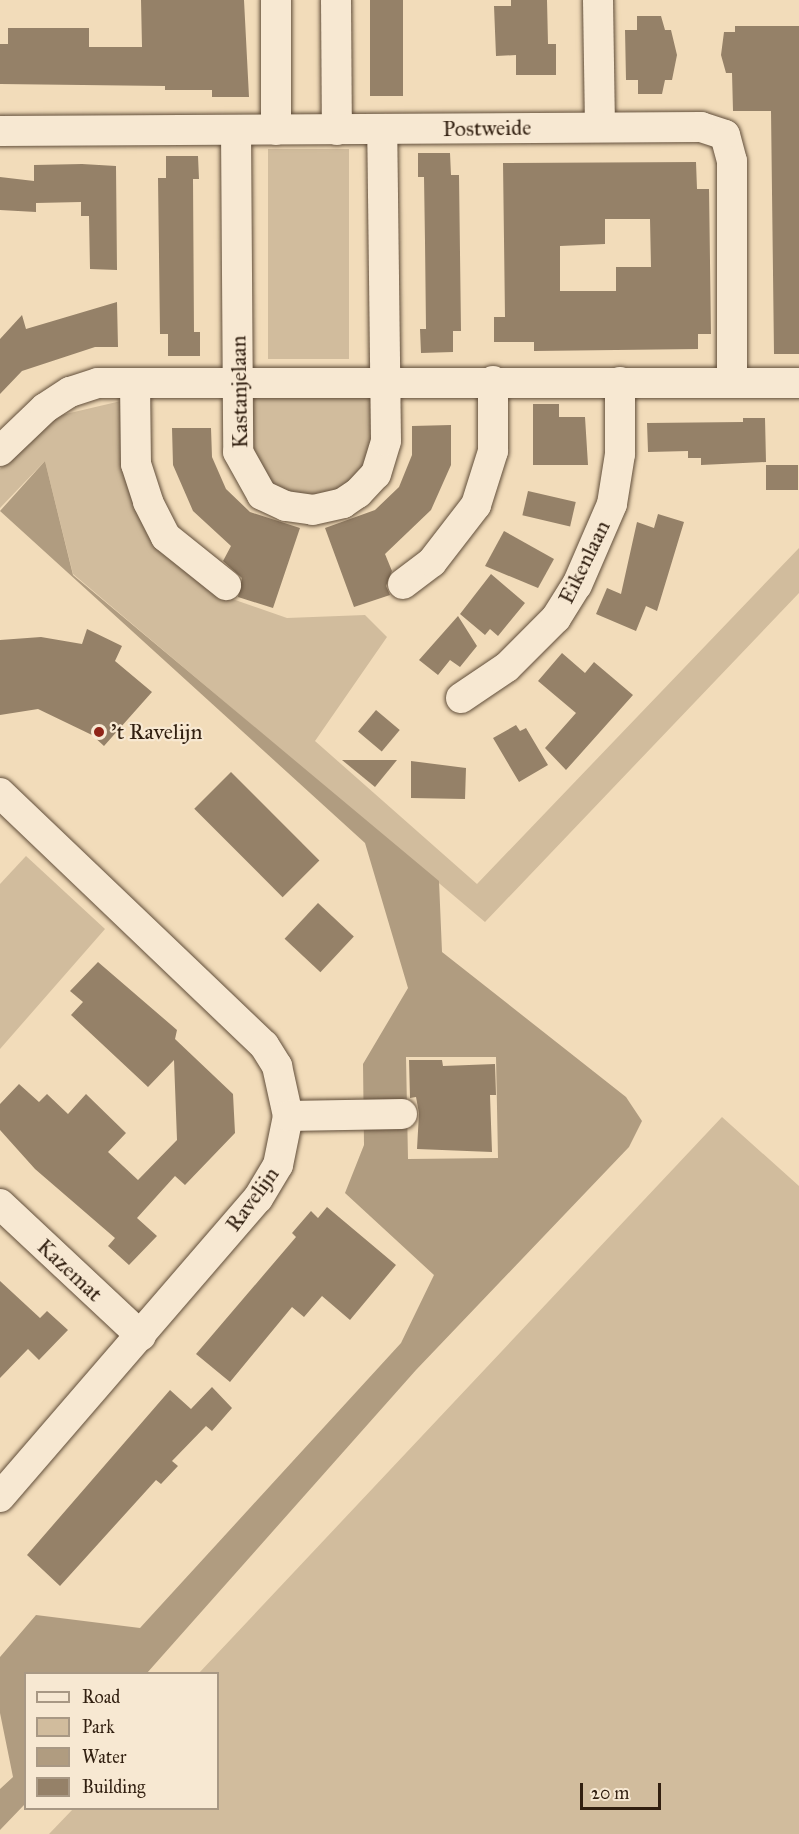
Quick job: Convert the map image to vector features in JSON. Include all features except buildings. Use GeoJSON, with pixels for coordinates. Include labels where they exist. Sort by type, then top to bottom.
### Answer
{"type":"FeatureCollection","features":[{"type":"Feature","properties":{"kind":"street"},"geometry":{"type":"LineString","coordinates":[[276,0],[276,130]]}},
{"type":"Feature","properties":{"kind":"street"},"geometry":{"type":"LineString","coordinates":[[336,0],[337,130]]}},
{"type":"Feature","properties":{"kind":"street"},"geometry":{"type":"LineString","coordinates":[[598,0],[600,127]]}},
{"type":"Feature","properties":{"kind":"street","name":"Postweide"},"geometry":{"type":"LineString","coordinates":[[0,131],[701,127],[725,135],[732,161],[732,382]]}},
{"type":"Feature","properties":{"kind":"street","name":"Kastanjelaan"},"geometry":{"type":"LineString","coordinates":[[236,130],[238,452],[243,467],[262,495],[286,506],[313,510],[343,503],[376,474],[386,441],[382,129]]}},
{"type":"Feature","properties":{"kind":"street"},"geometry":{"type":"LineString","coordinates":[[0,451],[45,408],[70,392],[98,383],[493,381],[799,383]]}},
{"type":"Feature","properties":{"kind":"street"},"geometry":{"type":"LineString","coordinates":[[403,584],[432,562],[476,506],[493,451],[493,381]]}},
{"type":"Feature","properties":{"kind":"street","name":"Eikenlaan"},"geometry":{"type":"LineString","coordinates":[[462,698],[507,667],[555,618],[578,585],[612,504],[620,454],[620,382]]}},
{"type":"Feature","properties":{"kind":"street"},"geometry":{"type":"LineString","coordinates":[[135,383],[136,464],[148,502],[166,537],[226,585]]}},
{"type":"Feature","properties":{"kind":"street","name":"Ravelijn"},"geometry":{"type":"LineString","coordinates":[[0,793],[264,1045],[286,1092],[288,1116],[278,1165],[258,1198],[0,1497]]}},
{"type":"Feature","properties":{"kind":"street"},"geometry":{"type":"LineString","coordinates":[[288,1116],[402,1114]]}},
{"type":"Feature","properties":{"kind":"street","name":"Kazemat"},"geometry":{"type":"LineString","coordinates":[[0,1204],[141,1336]]}},
{"type":"Feature","properties":{"kind":"green space"},"geometry":{"type":"Polygon","coordinates":[[[268,149],[349,149],[349,359],[268,359],[268,149]]]}},
{"type":"Feature","properties":{"kind":"green space"},"geometry":{"type":"Polygon","coordinates":[[[244,394],[379,396],[381,440],[360,482],[313,501],[268,485],[249,457],[244,394]]]}},
{"type":"Feature","properties":{"kind":"green space"},"geometry":{"type":"Polygon","coordinates":[[[121,401],[121,443],[218,594],[287,618],[365,615],[387,637],[315,741],[477,884],[799,548],[799,593],[485,922],[73,574],[45,461],[0,508],[0,469],[32,434],[57,416],[121,401]]]}},
{"type":"Feature","properties":{"kind":"green space"},"geometry":{"type":"Polygon","coordinates":[[[26,856],[105,929],[0,1049],[0,884],[26,856]]]}},
{"type":"Feature","properties":{"kind":"green space"},"geometry":{"type":"Polygon","coordinates":[[[722,1117],[799,1186],[799,1834],[49,1834],[72,1810],[219,1810],[219,1672],[200,1672],[722,1117]]]}},
{"type":"Feature","properties":{"kind":"water"},"geometry":{"type":"Polygon","coordinates":[[[45,461],[73,575],[439,881],[442,952],[626,1097],[642,1121],[629,1147],[416,1370],[148,1672],[24,1672],[24,1805],[0,1830],[0,1789],[13,1777],[0,1713],[0,1657],[36,1615],[140,1628],[401,1343],[434,1275],[345,1193],[364,1145],[363,1064],[408,988],[365,843],[0,511],[45,461]],[[406,1057],[408,1159],[498,1158],[496,1057],[406,1057]]]}},
{"type":"Feature","properties":{"kind":"place","name":"'t Ravelijn"},"geometry":{"type":"Point","coordinates":[99,732]}}]}
